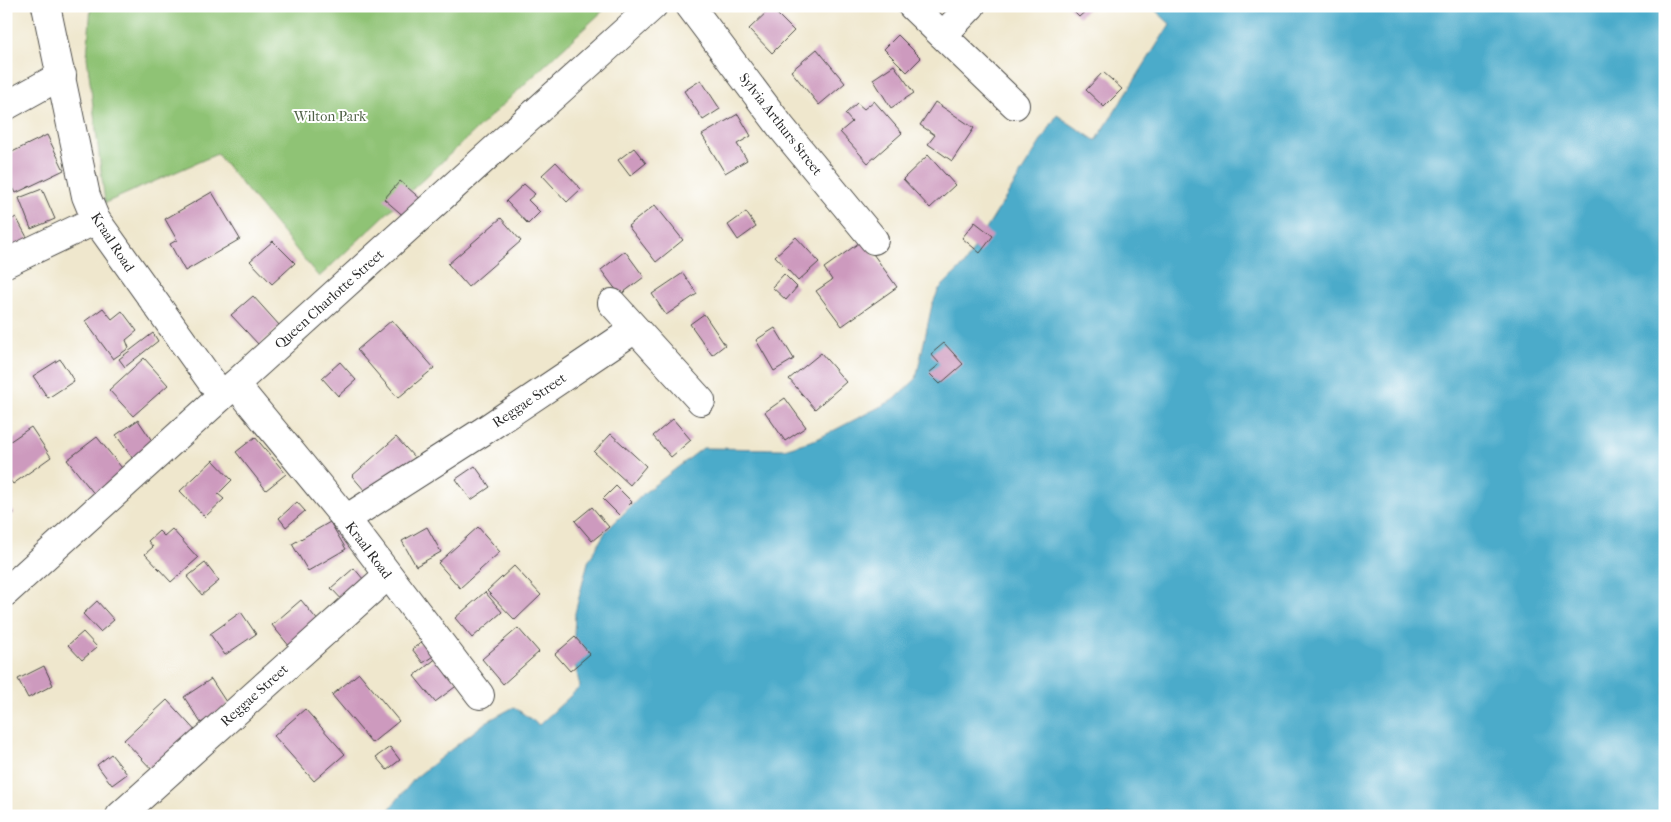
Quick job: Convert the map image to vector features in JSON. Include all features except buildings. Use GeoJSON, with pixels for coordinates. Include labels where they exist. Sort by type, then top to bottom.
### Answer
{"type":"FeatureCollection","features":[{"type":"Feature","properties":{"kind":"street","name":"Kraal Road"},"geometry":{"type":"LineString","coordinates":[[46,6],[86,196],[96,220],[228,390],[346,519],[480,695]]}},
{"type":"Feature","properties":{"kind":"street","name":"Queen Charlotte Street"},"geometry":{"type":"LineString","coordinates":[[6,592],[652,6]]}},
{"type":"Feature","properties":{"kind":"street","name":"Sylvia Arthurs Street"},"geometry":{"type":"LineString","coordinates":[[690,6],[781,127],[874,240]]}},
{"type":"Feature","properties":{"kind":"street"},"geometry":{"type":"LineString","coordinates":[[912,6],[1015,106]]}},
{"type":"Feature","properties":{"kind":"street"},"geometry":{"type":"LineString","coordinates":[[943,35],[971,6]]}},
{"type":"Feature","properties":{"kind":"street"},"geometry":{"type":"LineString","coordinates":[[6,106],[62,75]]}},
{"type":"Feature","properties":{"kind":"street"},"geometry":{"type":"LineString","coordinates":[[6,263],[96,220]]}},
{"type":"Feature","properties":{"kind":"street"},"geometry":{"type":"LineString","coordinates":[[612,303],[701,401]]}},
{"type":"Feature","properties":{"kind":"street","name":"Reggae Street"},"geometry":{"type":"LineString","coordinates":[[346,519],[482,432],[635,330]]}},
{"type":"Feature","properties":{"kind":"street","name":"Reggae Street"},"geometry":{"type":"LineString","coordinates":[[120,816],[388,575]]}},
{"type":"Feature","properties":{"kind":"green space","name":"Wilton Park"},"geometry":{"type":"Polygon","coordinates":[[[91,6],[608,6],[319,277],[217,154],[105,203],[87,57],[91,6]]]}},
{"type":"Feature","properties":{"kind":"water"},"geometry":{"type":"Polygon","coordinates":[[[1151,6],[1665,6],[1665,816],[384,816],[415,778],[486,722],[514,707],[539,725],[580,687],[573,655],[575,613],[588,562],[606,531],[644,493],[703,448],[784,449],[817,439],[895,399],[916,379],[932,305],[939,289],[964,265],[1057,115],[1096,141],[1170,24],[1151,6]]]}}]}
